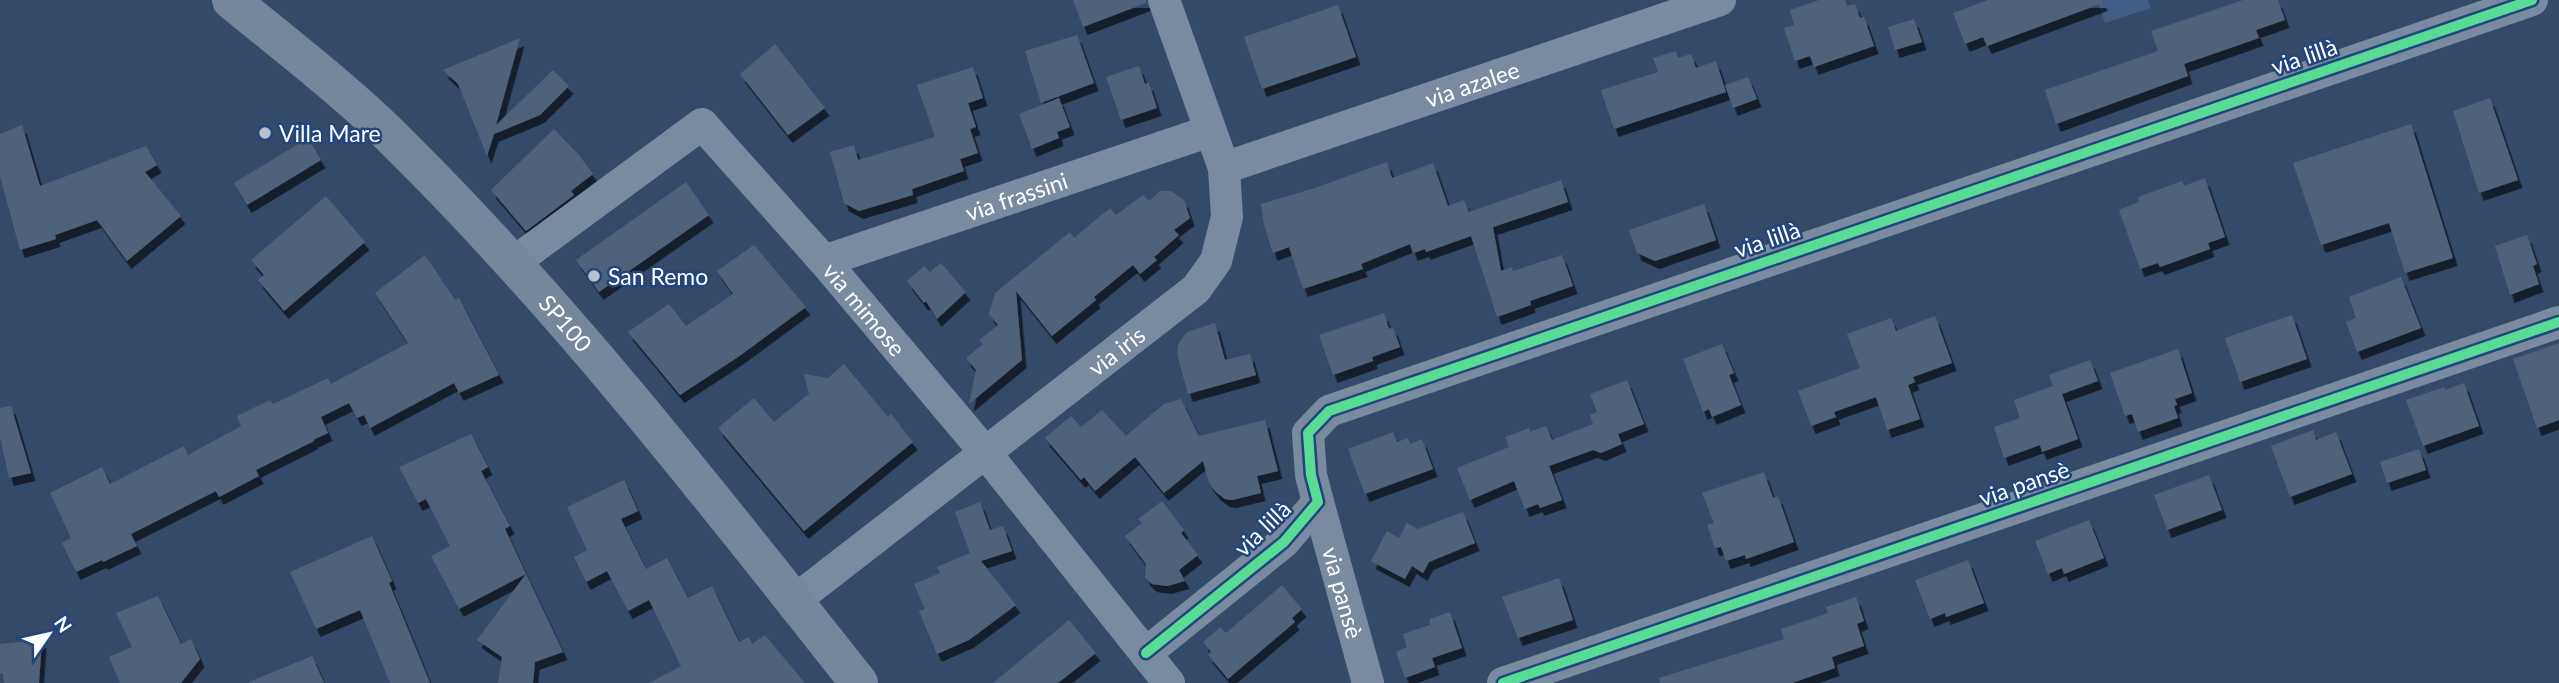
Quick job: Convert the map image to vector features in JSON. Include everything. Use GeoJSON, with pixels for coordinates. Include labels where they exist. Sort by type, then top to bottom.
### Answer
{"type":"FeatureCollection","features":[{"type":"Feature","properties":{"kind":"main road","name":"SP100"},"geometry":{"type":"LineString","coordinates":[[231,0],[328,79],[402,147],[513,263],[656,431],[859,683]]}},
{"type":"Feature","properties":{"kind":"street","name":"via iris"},"geometry":{"type":"LineString","coordinates":[[794,601],[1196,289],[1216,261],[1227,217],[1224,168],[1164,0]]}},
{"type":"Feature","properties":{"kind":"street","name":"via azalee"},"geometry":{"type":"LineString","coordinates":[[1224,168],[1720,0]]}},
{"type":"Feature","properties":{"kind":"street","name":"via lillà"},"geometry":{"type":"LineString","coordinates":[[1155,673],[1284,542],[1318,502],[1311,475],[1308,433],[1329,411],[2532,0]]}},
{"type":"Feature","properties":{"kind":"street","name":"via mimose"},"geometry":{"type":"LineString","coordinates":[[513,263],[702,124],[824,261],[984,451],[1155,673]]}},
{"type":"Feature","properties":{"kind":"street","name":"via frassini"},"geometry":{"type":"LineString","coordinates":[[824,261],[1210,131]]}},
{"type":"Feature","properties":{"kind":"street","name":"via pansè"},"geometry":{"type":"LineString","coordinates":[[1503,683],[2559,322]]}},
{"type":"Feature","properties":{"kind":"street","name":"via pansè"},"geometry":{"type":"LineString","coordinates":[[1318,502],[1368,683]]}},
{"type":"Feature","properties":{"kind":"water"},"geometry":{"type":"Polygon","coordinates":[[[2097,0],[2148,0],[2151,8],[2105,23],[2097,0]]]}},
{"type":"Feature","properties":{"kind":"building"},"geometry":{"type":"Polygon","coordinates":[[[1073,0],[1146,0],[1146,3],[1083,27],[1073,0]]]}},
{"type":"Feature","properties":{"kind":"building"},"geometry":{"type":"Polygon","coordinates":[[[1819,0],[1845,0],[1847,6],[1855,4],[1860,18],[1864,17],[1874,46],[1814,67],[1810,56],[1795,61],[1784,28],[1794,25],[1790,10],[1819,0]]]}},
{"type":"Feature","properties":{"kind":"building"},"geometry":{"type":"Polygon","coordinates":[[[1988,0],[2102,0],[2103,3],[1987,46],[1983,37],[1965,44],[1953,13],[1988,0]]]}},
{"type":"Feature","properties":{"kind":"building"},"geometry":{"type":"Polygon","coordinates":[[[2243,0],[2278,0],[2285,20],[2256,30],[2259,38],[2184,64],[2188,76],[2056,124],[2045,90],[2158,51],[2151,31],[2243,0]]]}},
{"type":"Feature","properties":{"kind":"building"},"geometry":{"type":"Polygon","coordinates":[[[1338,5],[1356,57],[1262,89],[1244,37],[1338,5]]]}},
{"type":"Feature","properties":{"kind":"building"},"geometry":{"type":"Polygon","coordinates":[[[1914,19],[1922,42],[1895,50],[1888,27],[1914,19]]]}},
{"type":"Feature","properties":{"kind":"building"},"geometry":{"type":"Polygon","coordinates":[[[1077,35],[1094,83],[1041,103],[1025,51],[1077,35]]]}},
{"type":"Feature","properties":{"kind":"building"},"geometry":{"type":"Polygon","coordinates":[[[520,38],[496,125],[553,70],[569,86],[540,115],[494,134],[487,156],[458,84],[443,70],[520,38]]]}},
{"type":"Feature","properties":{"kind":"building"},"geometry":{"type":"Polygon","coordinates":[[[775,44],[825,108],[788,135],[740,74],[775,44]]]}},
{"type":"Feature","properties":{"kind":"building"},"geometry":{"type":"Polygon","coordinates":[[[1676,51],[1678,58],[1691,54],[1696,68],[1716,61],[1726,92],[1614,129],[1601,90],[1658,72],[1653,58],[1676,51]]]}},
{"type":"Feature","properties":{"kind":"building"},"geometry":{"type":"Polygon","coordinates":[[[1139,66],[1145,84],[1149,83],[1157,108],[1121,120],[1106,77],[1139,66]]]}},
{"type":"Feature","properties":{"kind":"building"},"geometry":{"type":"Polygon","coordinates":[[[973,67],[983,98],[968,103],[976,127],[970,129],[978,153],[960,159],[964,171],[912,189],[913,195],[859,211],[844,203],[830,152],[854,145],[858,160],[935,137],[917,85],[973,67]]]}},
{"type":"Feature","properties":{"kind":"building"},"geometry":{"type":"Polygon","coordinates":[[[1748,77],[1757,99],[1733,108],[1725,85],[1748,77]]]}},
{"type":"Feature","properties":{"kind":"building"},"geometry":{"type":"Polygon","coordinates":[[[1059,98],[1070,127],[1057,132],[1059,138],[1032,149],[1019,114],[1059,98]]]}},
{"type":"Feature","properties":{"kind":"building"},"geometry":{"type":"Polygon","coordinates":[[[2490,98],[2518,180],[2479,193],[2453,111],[2490,98]]]}},
{"type":"Feature","properties":{"kind":"building"},"geometry":{"type":"Polygon","coordinates":[[[2411,124],[2453,258],[2405,273],[2389,223],[2321,245],[2293,163],[2411,124]]]}},
{"type":"Feature","properties":{"kind":"building"},"geometry":{"type":"Polygon","coordinates":[[[22,125],[40,186],[146,146],[157,165],[145,172],[181,216],[127,261],[97,220],[55,235],[56,239],[20,250],[0,176],[0,134],[22,125]]]}},
{"type":"Feature","properties":{"kind":"building"},"geometry":{"type":"Polygon","coordinates":[[[554,129],[593,174],[571,191],[574,195],[526,231],[491,190],[554,129]]]}},
{"type":"Feature","properties":{"kind":"building"},"geometry":{"type":"Polygon","coordinates":[[[308,138],[321,160],[247,205],[234,183],[308,138]]]}},
{"type":"Feature","properties":{"kind":"building"},"geometry":{"type":"Polygon","coordinates":[[[1387,162],[1392,178],[1433,163],[1448,206],[1464,200],[1469,212],[1561,180],[1568,202],[1493,227],[1501,271],[1512,267],[1513,271],[1562,255],[1573,286],[1530,301],[1531,305],[1497,317],[1471,236],[1426,252],[1425,249],[1413,253],[1410,244],[1361,264],[1363,269],[1303,289],[1289,247],[1273,253],[1261,204],[1387,162]]]}},
{"type":"Feature","properties":{"kind":"building"},"geometry":{"type":"Polygon","coordinates":[[[2205,178],[2225,237],[2208,243],[2210,249],[2160,267],[2158,263],[2140,269],[2119,210],[2139,202],[2138,197],[2182,181],[2184,186],[2205,178]]]}},
{"type":"Feature","properties":{"kind":"building"},"geometry":{"type":"Polygon","coordinates":[[[686,182],[709,215],[599,292],[576,260],[686,182]]]}},
{"type":"Feature","properties":{"kind":"building"},"geometry":{"type":"Polygon","coordinates":[[[1160,191],[1171,191],[1184,200],[1190,218],[1174,230],[1179,235],[1154,257],[1157,260],[1140,274],[1133,265],[1052,336],[1016,291],[1022,360],[969,404],[976,370],[966,358],[983,344],[979,340],[998,325],[989,314],[995,293],[1070,232],[1074,238],[1110,208],[1116,215],[1143,195],[1149,201],[1160,191]]]}},
{"type":"Feature","properties":{"kind":"building"},"geometry":{"type":"Polygon","coordinates":[[[326,196],[365,242],[284,311],[258,280],[264,275],[251,260],[326,196]]]}},
{"type":"Feature","properties":{"kind":"building"},"geometry":{"type":"Polygon","coordinates":[[[1704,204],[1716,240],[1655,261],[1637,253],[1629,230],[1704,204]]]}},
{"type":"Feature","properties":{"kind":"building"},"geometry":{"type":"Polygon","coordinates":[[[2527,235],[2537,264],[2533,266],[2539,284],[2510,295],[2495,246],[2527,235]]]}},
{"type":"Feature","properties":{"kind":"building"},"geometry":{"type":"Polygon","coordinates":[[[754,245],[806,307],[680,395],[628,332],[669,304],[686,326],[733,294],[717,271],[754,245]]]}},
{"type":"Feature","properties":{"kind":"building"},"geometry":{"type":"Polygon","coordinates":[[[425,255],[455,300],[459,298],[499,375],[459,393],[454,383],[370,428],[364,415],[357,418],[349,403],[321,417],[328,433],[256,470],[259,476],[219,497],[216,491],[131,534],[137,546],[76,572],[62,543],[71,538],[50,493],[102,467],[110,484],[184,446],[188,455],[241,426],[237,416],[270,400],[273,404],[328,378],[331,384],[408,343],[375,293],[425,255]]]}},
{"type":"Feature","properties":{"kind":"building"},"geometry":{"type":"Polygon","coordinates":[[[941,263],[966,292],[937,319],[926,301],[924,303],[907,281],[924,266],[930,272],[941,263]]]}},
{"type":"Feature","properties":{"kind":"building"},"geometry":{"type":"Polygon","coordinates":[[[2401,277],[2421,328],[2357,352],[2346,322],[2356,318],[2349,297],[2401,277]]]}},
{"type":"Feature","properties":{"kind":"building"},"geometry":{"type":"Polygon","coordinates":[[[1384,313],[1389,329],[1393,327],[1400,347],[1372,357],[1373,361],[1333,375],[1319,335],[1384,313]]]}},
{"type":"Feature","properties":{"kind":"building"},"geometry":{"type":"Polygon","coordinates":[[[2292,315],[2307,359],[2240,382],[2225,338],[2292,315]]]}},
{"type":"Feature","properties":{"kind":"building"},"geometry":{"type":"Polygon","coordinates":[[[1935,316],[1952,363],[1913,377],[1915,382],[1908,385],[1920,419],[1887,430],[1876,397],[1834,412],[1836,417],[1811,426],[1798,391],[1860,368],[1847,334],[1891,318],[1896,331],[1935,316]]]}},
{"type":"Feature","properties":{"kind":"building"},"geometry":{"type":"Polygon","coordinates":[[[1215,323],[1225,360],[1250,354],[1256,375],[1188,394],[1177,354],[1178,344],[1187,332],[1215,323]]]}},
{"type":"Feature","properties":{"kind":"building"},"geometry":{"type":"Polygon","coordinates":[[[2559,343],[2559,420],[2537,428],[2513,359],[2559,343]]]}},
{"type":"Feature","properties":{"kind":"building"},"geometry":{"type":"Polygon","coordinates":[[[1722,344],[1734,373],[1729,375],[1741,405],[1712,417],[1709,409],[1703,412],[1683,359],[1722,344]]]}},
{"type":"Feature","properties":{"kind":"building"},"geometry":{"type":"Polygon","coordinates":[[[2178,349],[2192,393],[2175,399],[2178,418],[2138,432],[2132,414],[2125,416],[2110,373],[2178,349]]]}},
{"type":"Feature","properties":{"kind":"building"},"geometry":{"type":"Polygon","coordinates":[[[2090,360],[2098,381],[2062,394],[2078,439],[2042,452],[2040,445],[2004,458],[1994,427],[2020,418],[2014,400],[2053,386],[2049,375],[2090,360]]]}},
{"type":"Feature","properties":{"kind":"building"},"geometry":{"type":"Polygon","coordinates":[[[844,364],[888,417],[891,414],[913,442],[804,531],[718,428],[754,398],[774,422],[809,394],[804,374],[828,378],[844,364]]]}},
{"type":"Feature","properties":{"kind":"building"},"geometry":{"type":"Polygon","coordinates":[[[1627,380],[1644,424],[1618,434],[1622,444],[1601,453],[1593,450],[1549,466],[1562,500],[1540,508],[1538,504],[1525,509],[1514,481],[1470,500],[1457,468],[1509,447],[1505,437],[1529,428],[1530,432],[1546,426],[1552,440],[1593,424],[1590,415],[1597,412],[1590,394],[1627,380]]]}},
{"type":"Feature","properties":{"kind":"building"},"geometry":{"type":"Polygon","coordinates":[[[2464,383],[2479,426],[2423,446],[2406,400],[2464,383]]]}},
{"type":"Feature","properties":{"kind":"building"},"geometry":{"type":"Polygon","coordinates":[[[1181,399],[1199,436],[1265,420],[1278,471],[1257,476],[1261,493],[1232,500],[1225,499],[1209,483],[1203,461],[1164,493],[1135,457],[1095,491],[1084,477],[1081,480],[1045,438],[1071,416],[1081,427],[1102,410],[1126,436],[1164,404],[1181,399]]]}},
{"type":"Feature","properties":{"kind":"building"},"geometry":{"type":"Polygon","coordinates":[[[11,406],[31,473],[9,478],[0,437],[0,408],[11,406]]]}},
{"type":"Feature","properties":{"kind":"building"},"geometry":{"type":"Polygon","coordinates":[[[2313,430],[2316,440],[2336,432],[2352,474],[2290,497],[2271,446],[2313,430]]]}},
{"type":"Feature","properties":{"kind":"building"},"geometry":{"type":"Polygon","coordinates":[[[1393,432],[1397,442],[1408,438],[1410,444],[1422,439],[1433,469],[1365,494],[1348,449],[1393,432]]]}},
{"type":"Feature","properties":{"kind":"building"},"geometry":{"type":"Polygon","coordinates":[[[471,434],[488,467],[481,471],[510,526],[505,529],[526,574],[459,609],[431,556],[450,546],[426,499],[418,503],[399,467],[471,434]]]}},
{"type":"Feature","properties":{"kind":"building"},"geometry":{"type":"Polygon","coordinates":[[[2419,449],[2426,470],[2387,483],[2380,462],[2419,449]]]}},
{"type":"Feature","properties":{"kind":"building"},"geometry":{"type":"Polygon","coordinates":[[[1764,472],[1773,498],[1778,496],[1794,542],[1746,559],[1745,555],[1726,561],[1721,547],[1715,548],[1707,525],[1714,523],[1702,493],[1764,472]]]}},
{"type":"Feature","properties":{"kind":"building"},"geometry":{"type":"Polygon","coordinates":[[[2209,475],[2222,510],[2167,530],[2154,495],[2209,475]]]}},
{"type":"Feature","properties":{"kind":"building"},"geometry":{"type":"Polygon","coordinates":[[[624,480],[638,511],[621,519],[646,569],[667,558],[688,598],[712,586],[739,642],[749,637],[752,644],[765,635],[805,683],[649,683],[681,666],[649,600],[628,611],[607,571],[586,582],[574,557],[587,550],[567,507],[624,480]]]}},
{"type":"Feature","properties":{"kind":"building"},"geometry":{"type":"Polygon","coordinates":[[[1162,501],[1184,530],[1181,533],[1198,555],[1179,570],[1185,581],[1167,586],[1152,584],[1145,577],[1146,564],[1125,536],[1142,523],[1138,519],[1162,501]]]}},
{"type":"Feature","properties":{"kind":"building"},"geometry":{"type":"Polygon","coordinates":[[[980,502],[990,530],[1003,526],[1012,551],[981,561],[1016,605],[969,640],[937,654],[919,611],[925,609],[914,584],[940,573],[937,567],[970,553],[955,512],[980,502]]]}},
{"type":"Feature","properties":{"kind":"building"},"geometry":{"type":"Polygon","coordinates":[[[1463,512],[1475,543],[1429,562],[1423,573],[1412,566],[1405,579],[1371,561],[1387,531],[1399,538],[1407,523],[1418,529],[1463,512]]]}},
{"type":"Feature","properties":{"kind":"building"},"geometry":{"type":"Polygon","coordinates":[[[2089,520],[2104,558],[2064,574],[2062,568],[2048,574],[2035,541],[2089,520]]]}},
{"type":"Feature","properties":{"kind":"building"},"geometry":{"type":"Polygon","coordinates":[[[372,536],[430,683],[390,683],[360,610],[316,629],[290,572],[372,536]]]}},
{"type":"Feature","properties":{"kind":"building"},"geometry":{"type":"Polygon","coordinates":[[[1968,560],[1984,603],[1946,617],[1945,613],[1930,619],[1915,580],[1968,560]]]}},
{"type":"Feature","properties":{"kind":"building"},"geometry":{"type":"Polygon","coordinates":[[[526,574],[563,652],[535,662],[533,683],[498,683],[502,657],[477,640],[526,574]]]}},
{"type":"Feature","properties":{"kind":"building"},"geometry":{"type":"Polygon","coordinates":[[[1559,578],[1573,620],[1518,638],[1502,597],[1559,578]]]}},
{"type":"Feature","properties":{"kind":"building"},"geometry":{"type":"Polygon","coordinates":[[[1282,585],[1302,609],[1292,618],[1295,622],[1228,679],[1208,655],[1211,652],[1203,642],[1220,627],[1226,633],[1282,585]]]}},
{"type":"Feature","properties":{"kind":"building"},"geometry":{"type":"Polygon","coordinates":[[[158,596],[181,644],[191,639],[200,659],[181,683],[120,683],[109,657],[132,647],[116,613],[158,596]]]}},
{"type":"Feature","properties":{"kind":"building"},"geometry":{"type":"Polygon","coordinates":[[[1856,597],[1864,621],[1857,624],[1864,646],[1832,657],[1835,668],[1792,683],[1660,683],[1659,678],[1784,639],[1781,629],[1828,613],[1826,607],[1856,597]]]}},
{"type":"Feature","properties":{"kind":"building"},"geometry":{"type":"Polygon","coordinates":[[[1450,612],[1462,648],[1432,658],[1435,667],[1405,678],[1396,652],[1407,647],[1403,634],[1430,625],[1430,619],[1450,612]]]}},
{"type":"Feature","properties":{"kind":"building"},"geometry":{"type":"Polygon","coordinates":[[[1069,620],[1096,653],[1058,683],[993,683],[1069,620]]]}},
{"type":"Feature","properties":{"kind":"building"},"geometry":{"type":"Polygon","coordinates":[[[42,640],[39,683],[4,683],[3,674],[0,674],[0,644],[42,640]]]}},
{"type":"Feature","properties":{"kind":"building"},"geometry":{"type":"Polygon","coordinates":[[[312,656],[324,683],[249,683],[249,682],[312,656]]]}},
{"type":"Feature","properties":{"kind":"cycle path"},"geometry":{"type":"LineString","coordinates":[[1146,653],[1284,542],[1318,502],[1311,475],[1308,433],[1329,411],[2532,0]]}},
{"type":"Feature","properties":{"kind":"cycle path"},"geometry":{"type":"LineString","coordinates":[[1503,683],[2559,322]]}},
{"type":"Feature","properties":{"kind":"place","name":"Villa Mare"},"geometry":{"type":"Point","coordinates":[265,133]}},
{"type":"Feature","properties":{"kind":"place","name":"San Remo"},"geometry":{"type":"Point","coordinates":[594,276]}}]}
